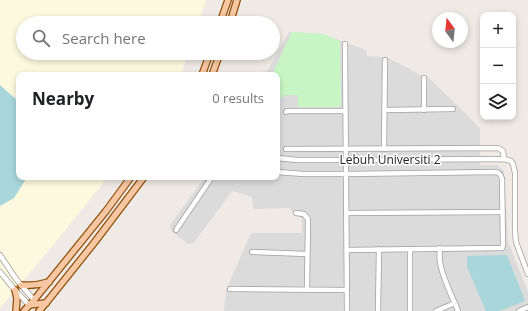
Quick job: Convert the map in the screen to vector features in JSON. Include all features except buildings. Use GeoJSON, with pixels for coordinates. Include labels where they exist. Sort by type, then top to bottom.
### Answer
{"type":"FeatureCollection","features":[{"type":"Feature","properties":{"kind":"main road"},"geometry":{"type":"LineString","coordinates":[[222,16],[228,0]]}},
{"type":"Feature","properties":{"kind":"main road"},"geometry":{"type":"LineString","coordinates":[[232,16],[238,0]]}},
{"type":"Feature","properties":{"kind":"main road"},"geometry":{"type":"LineString","coordinates":[[203,72],[207,60]]}},
{"type":"Feature","properties":{"kind":"main road"},"geometry":{"type":"LineString","coordinates":[[213,72],[217,60]]}},
{"type":"Feature","properties":{"kind":"main road"},"geometry":{"type":"LineString","coordinates":[[24,311],[33,303],[129,180]]}},
{"type":"Feature","properties":{"kind":"main road"},"geometry":{"type":"LineString","coordinates":[[39,311],[94,243],[142,180]]}},
{"type":"Feature","properties":{"kind":"main road"},"geometry":{"type":"LineString","coordinates":[[21,285],[31,286],[49,282]]}},
{"type":"Feature","properties":{"kind":"main road"},"geometry":{"type":"LineString","coordinates":[[15,290],[17,298],[16,311]]}},
{"type":"Feature","properties":{"kind":"main road"},"geometry":{"type":"LineString","coordinates":[[33,303],[46,303]]}},
{"type":"Feature","properties":{"kind":"main road"},"geometry":{"type":"LineString","coordinates":[[33,303],[34,311]]}},
{"type":"Feature","properties":{"kind":"street"},"geometry":{"type":"LineString","coordinates":[[345,44],[347,311]]}},
{"type":"Feature","properties":{"kind":"street"},"geometry":{"type":"LineString","coordinates":[[384,149],[385,60]]}},
{"type":"Feature","properties":{"kind":"street"},"geometry":{"type":"LineString","coordinates":[[424,78],[424,110]]}},
{"type":"Feature","properties":{"kind":"street"},"geometry":{"type":"LineString","coordinates":[[385,110],[453,110]]}},
{"type":"Feature","properties":{"kind":"street"},"geometry":{"type":"LineString","coordinates":[[286,112],[345,111]]}},
{"type":"Feature","properties":{"kind":"street"},"geometry":{"type":"LineString","coordinates":[[286,149],[498,148],[503,151],[504,159],[511,161],[514,168],[516,242],[528,274]]}},
{"type":"Feature","properties":{"kind":"street","name":"Lebuh Universiti 2"},"geometry":{"type":"LineString","coordinates":[[280,158],[297,160],[504,159]]}},
{"type":"Feature","properties":{"kind":"street"},"geometry":{"type":"LineString","coordinates":[[280,172],[346,174],[496,172],[499,173],[502,179],[502,248],[347,250]]}},
{"type":"Feature","properties":{"kind":"street"},"geometry":{"type":"LineString","coordinates":[[176,230],[210,180]]}},
{"type":"Feature","properties":{"kind":"street"},"geometry":{"type":"LineString","coordinates":[[296,212],[304,214],[308,219],[307,289]]}},
{"type":"Feature","properties":{"kind":"street"},"geometry":{"type":"LineString","coordinates":[[347,213],[503,212]]}},
{"type":"Feature","properties":{"kind":"street"},"geometry":{"type":"LineString","coordinates":[[440,248],[440,265],[458,311]]}},
{"type":"Feature","properties":{"kind":"street"},"geometry":{"type":"LineString","coordinates":[[378,311],[379,249]]}},
{"type":"Feature","properties":{"kind":"street"},"geometry":{"type":"LineString","coordinates":[[410,249],[410,311]]}},
{"type":"Feature","properties":{"kind":"street"},"geometry":{"type":"LineString","coordinates":[[252,252],[307,254]]}},
{"type":"Feature","properties":{"kind":"street"},"geometry":{"type":"LineString","coordinates":[[0,255],[33,303]]}},
{"type":"Feature","properties":{"kind":"street"},"geometry":{"type":"LineString","coordinates":[[0,272],[15,290],[33,303]]}},
{"type":"Feature","properties":{"kind":"street"},"geometry":{"type":"LineString","coordinates":[[230,289],[347,290]]}},
{"type":"Feature","properties":{"kind":"street"},"geometry":{"type":"LineString","coordinates":[[436,311],[455,303]]}},
{"type":"Feature","properties":{"kind":"street"},"geometry":{"type":"LineString","coordinates":[[519,311],[528,307]]}},
{"type":"Feature","properties":{"kind":"shaded area"},"geometry":{"type":"Polygon","coordinates":[[[0,0],[206,0],[200,16],[16,16],[16,60],[186,60],[182,72],[16,72],[16,180],[106,180],[0,308],[0,0]]]}},
{"type":"Feature","properties":{"kind":"shaded area"},"geometry":{"type":"Polygon","coordinates":[[[289,32],[323,34],[366,50],[367,56],[386,57],[419,75],[427,76],[480,128],[480,165],[498,165],[504,171],[508,242],[528,292],[528,311],[224,311],[226,290],[251,233],[302,233],[302,220],[300,217],[295,216],[290,208],[253,209],[252,197],[232,191],[194,243],[188,244],[171,231],[170,225],[203,180],[280,180],[280,72],[267,72],[273,60],[280,60],[280,48],[289,32]]]}},
{"type":"Feature","properties":{"kind":"green space"},"geometry":{"type":"Polygon","coordinates":[[[292,32],[323,34],[340,41],[341,105],[338,107],[298,107],[298,95],[284,95],[283,98],[280,97],[280,72],[273,72],[292,32]]]}},
{"type":"Feature","properties":{"kind":"water"},"geometry":{"type":"Polygon","coordinates":[[[0,85],[16,99],[16,180],[25,180],[14,198],[0,206],[0,85]]]}},
{"type":"Feature","properties":{"kind":"water"},"geometry":{"type":"Polygon","coordinates":[[[507,255],[525,301],[499,311],[486,311],[467,267],[467,256],[507,255]]]}}]}
